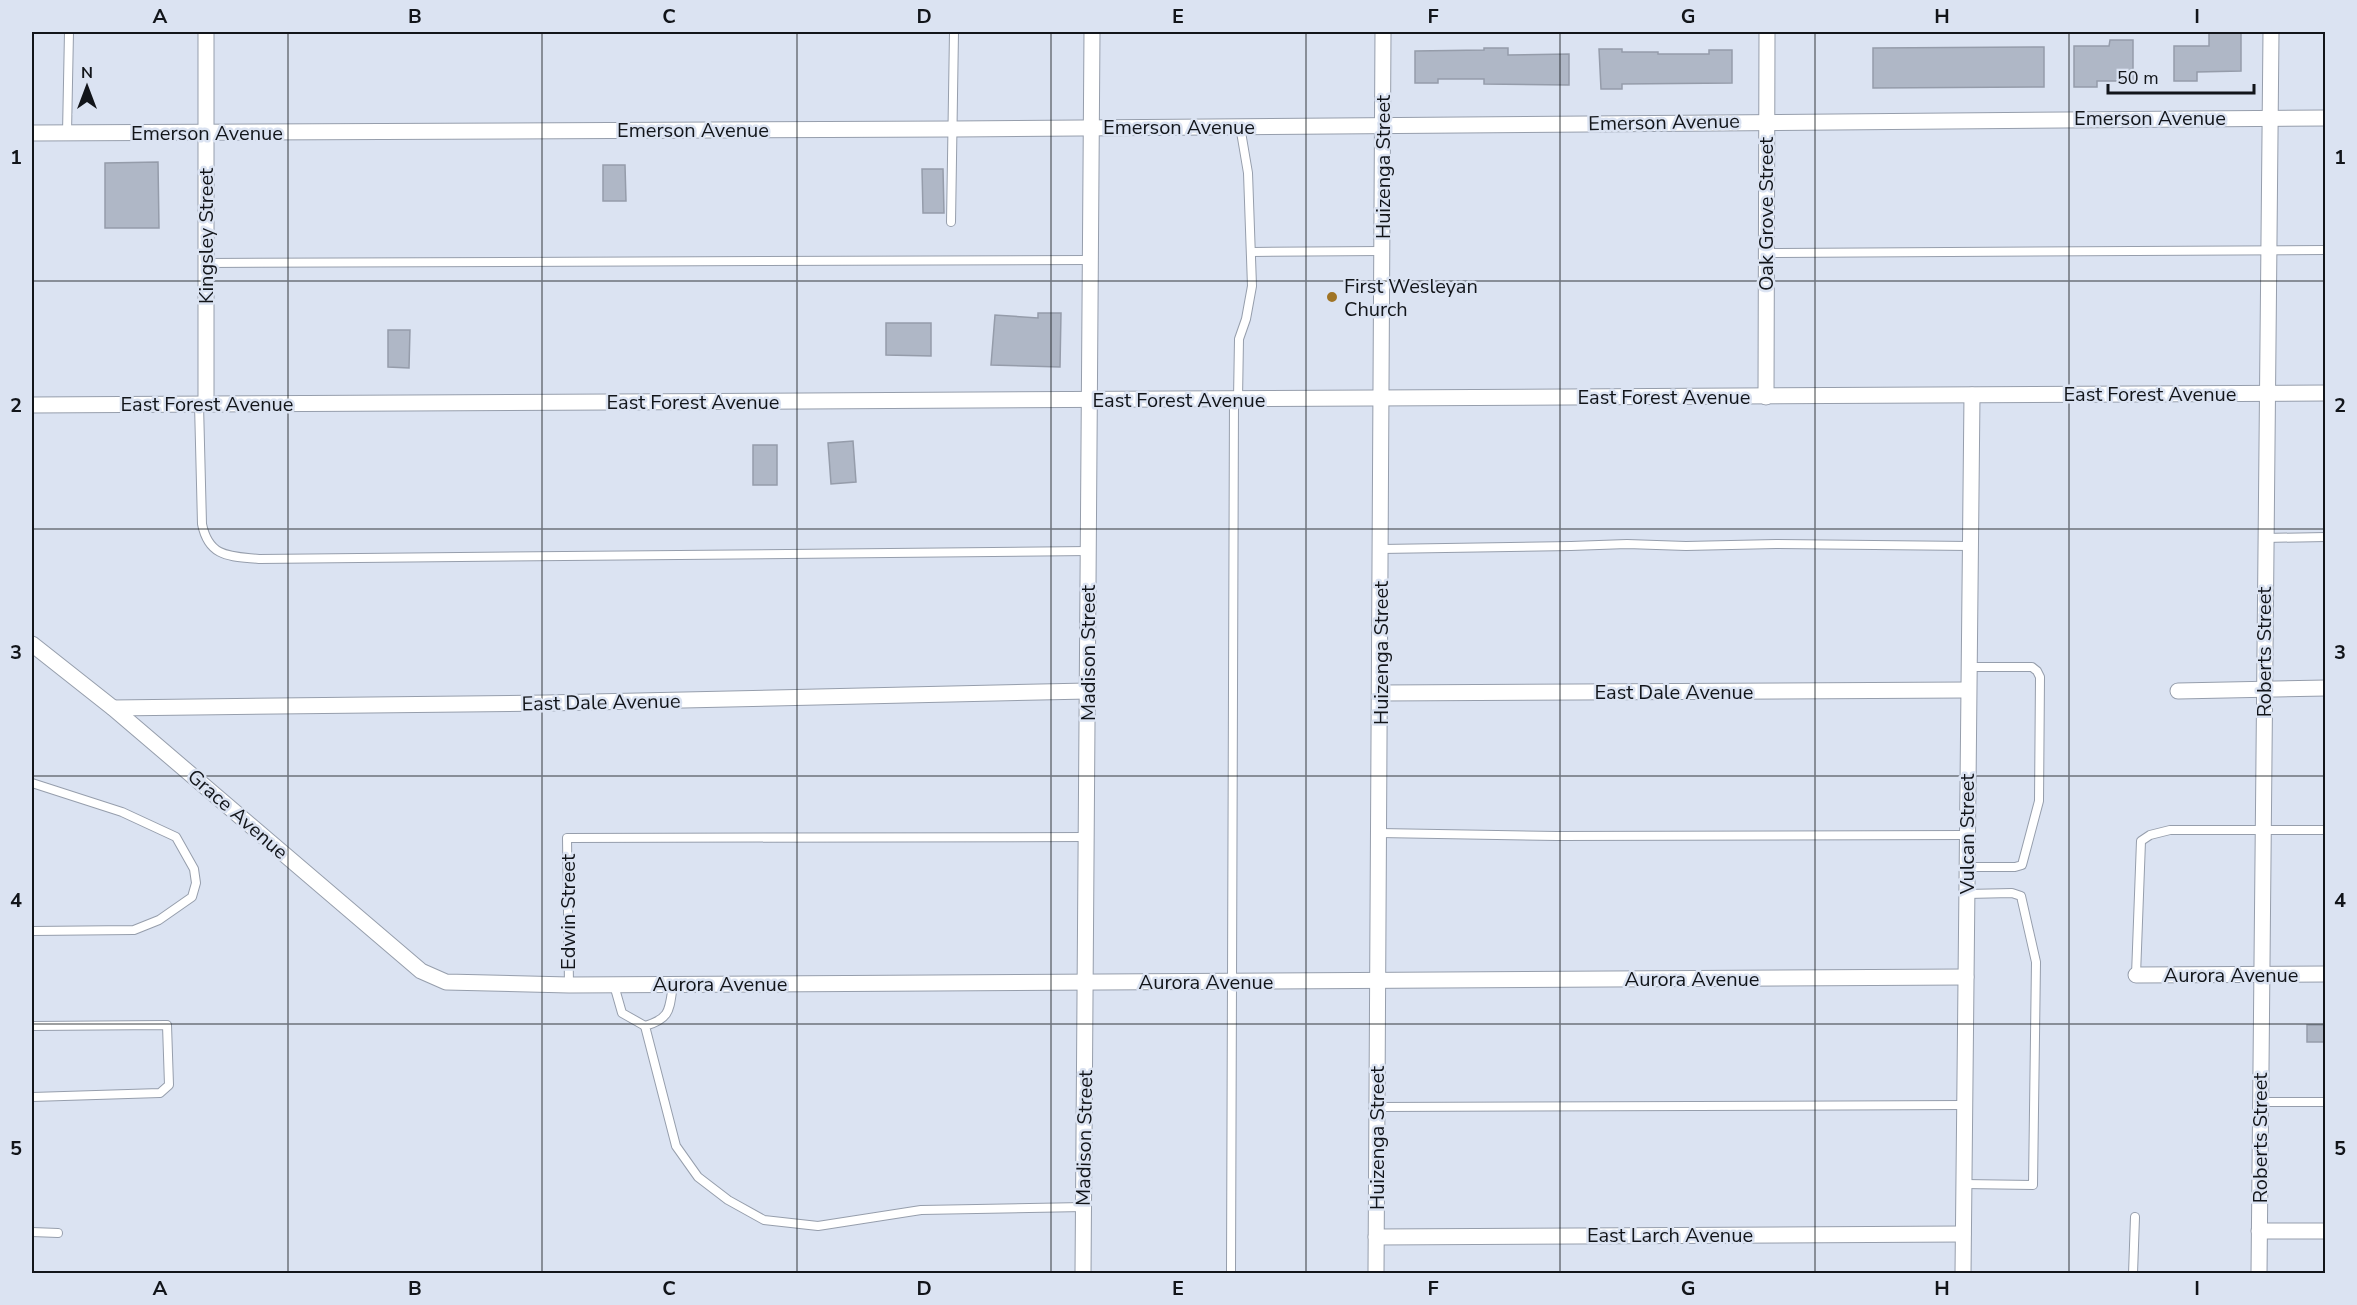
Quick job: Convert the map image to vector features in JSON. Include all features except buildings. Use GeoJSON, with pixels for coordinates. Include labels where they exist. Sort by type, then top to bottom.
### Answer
{"type":"FeatureCollection","features":[{"type":"Feature","properties":{"kind":"street","name":"Kingsley Street"},"geometry":{"type":"LineString","coordinates":[[203,404],[206,263],[206,32]]}},
{"type":"Feature","properties":{"kind":"street","name":"Madison Street"},"geometry":{"type":"LineString","coordinates":[[1083,1274],[1092,32]]}},
{"type":"Feature","properties":{"kind":"street","name":"Huizenga Street"},"geometry":{"type":"LineString","coordinates":[[1376,1274],[1383,32]]}},
{"type":"Feature","properties":{"kind":"street","name":"Oak Grove Street"},"geometry":{"type":"LineString","coordinates":[[1766,397],[1767,32]]}},
{"type":"Feature","properties":{"kind":"street","name":"Roberts Street"},"geometry":{"type":"LineString","coordinates":[[2259,1274],[2271,32]]}},
{"type":"Feature","properties":{"kind":"street","name":"Emerson Avenue"},"geometry":{"type":"LineString","coordinates":[[32,133],[954,129],[2325,118]]}},
{"type":"Feature","properties":{"kind":"street","name":"East Forest Avenue"},"geometry":{"type":"LineString","coordinates":[[32,405],[2325,393]]}},
{"type":"Feature","properties":{"kind":"street","name":"Vulcan Street"},"geometry":{"type":"LineString","coordinates":[[1963,1274],[1967,690],[1972,546],[1972,395]]}},
{"type":"Feature","properties":{"kind":"street","name":"Grace Avenue"},"geometry":{"type":"LineString","coordinates":[[32,644],[113,708],[421,971],[446,982]]}},
{"type":"Feature","properties":{"kind":"street"},"geometry":{"type":"LineString","coordinates":[[2178,691],[2325,688]]}},
{"type":"Feature","properties":{"kind":"street","name":"East Dale Avenue"},"geometry":{"type":"LineString","coordinates":[[113,708],[546,703],[1088,690]]}},
{"type":"Feature","properties":{"kind":"street","name":"East Dale Avenue"},"geometry":{"type":"LineString","coordinates":[[1381,693],[1967,690]]}},
{"type":"Feature","properties":{"kind":"street","name":"Aurora Avenue"},"geometry":{"type":"LineString","coordinates":[[2136,975],[2325,974]]}},
{"type":"Feature","properties":{"kind":"street","name":"Aurora Avenue"},"geometry":{"type":"LineString","coordinates":[[446,982],[673,985],[1966,977]]}},
{"type":"Feature","properties":{"kind":"street"},"geometry":{"type":"LineString","coordinates":[[2259,1231],[2325,1231]]}},
{"type":"Feature","properties":{"kind":"street","name":"East Larch Avenue"},"geometry":{"type":"LineString","coordinates":[[1376,1236],[1963,1234]]}},
{"type":"Feature","properties":{"kind":"lane"},"geometry":{"type":"LineString","coordinates":[[67,133],[69,32]]}},
{"type":"Feature","properties":{"kind":"lane"},"geometry":{"type":"LineString","coordinates":[[951,222],[954,32]]}},
{"type":"Feature","properties":{"kind":"lane"},"geometry":{"type":"LineString","coordinates":[[1231,1274],[1236,399],[1239,339],[1246,319],[1252,286],[1248,173],[1240,126]]}},
{"type":"Feature","properties":{"kind":"lane"},"geometry":{"type":"LineString","coordinates":[[1251,252],[1383,250]]}},
{"type":"Feature","properties":{"kind":"lane"},"geometry":{"type":"LineString","coordinates":[[1766,253],[2325,250]]}},
{"type":"Feature","properties":{"kind":"lane"},"geometry":{"type":"LineString","coordinates":[[206,263],[1090,260]]}},
{"type":"Feature","properties":{"kind":"lane"},"geometry":{"type":"LineString","coordinates":[[203,404],[202,524],[205,537],[211,546],[229,556],[271,559],[1089,551]]}},
{"type":"Feature","properties":{"kind":"lane"},"geometry":{"type":"LineString","coordinates":[[2265,538],[2325,537]]}},
{"type":"Feature","properties":{"kind":"lane"},"geometry":{"type":"LineString","coordinates":[[1381,549],[1627,544],[1972,546]]}},
{"type":"Feature","properties":{"kind":"lane"},"geometry":{"type":"LineString","coordinates":[[1967,867],[2022,865],[2039,801],[2040,677],[2037,670],[2032,667],[1968,667]]}},
{"type":"Feature","properties":{"kind":"lane"},"geometry":{"type":"LineString","coordinates":[[32,783],[122,812],[176,837],[194,869],[196,883],[192,897],[159,920],[134,930],[32,931]]}},
{"type":"Feature","properties":{"kind":"lane"},"geometry":{"type":"LineString","coordinates":[[2136,975],[2141,841],[2150,835],[2170,830],[2325,830]]}},
{"type":"Feature","properties":{"kind":"lane"},"geometry":{"type":"LineString","coordinates":[[1378,833],[1557,836],[1967,835]]}},
{"type":"Feature","properties":{"kind":"lane","name":"Edwin Street"},"geometry":{"type":"LineString","coordinates":[[569,985],[567,838],[1087,837]]}},
{"type":"Feature","properties":{"kind":"lane"},"geometry":{"type":"LineString","coordinates":[[1964,1184],[2033,1185],[2036,962],[2021,896],[2012,893],[1967,894]]}},
{"type":"Feature","properties":{"kind":"lane"},"geometry":{"type":"LineString","coordinates":[[614,985],[622,1013],[645,1026],[662,1021],[669,1011],[673,985]]}},
{"type":"Feature","properties":{"kind":"lane"},"geometry":{"type":"LineString","coordinates":[[32,1026],[167,1025],[169,1071],[169,1085],[160,1093],[32,1097]]}},
{"type":"Feature","properties":{"kind":"lane"},"geometry":{"type":"LineString","coordinates":[[645,1026],[676,1146],[698,1177],[728,1200],[764,1220],[818,1226],[921,1210],[1084,1207]]}},
{"type":"Feature","properties":{"kind":"lane"},"geometry":{"type":"LineString","coordinates":[[2260,1102],[2325,1102]]}},
{"type":"Feature","properties":{"kind":"lane"},"geometry":{"type":"LineString","coordinates":[[1377,1107],[1965,1105]]}},
{"type":"Feature","properties":{"kind":"lane"},"geometry":{"type":"LineString","coordinates":[[2133,1274],[2135,1217]]}},
{"type":"Feature","properties":{"kind":"lane"},"geometry":{"type":"LineString","coordinates":[[32,1232],[58,1233]]}},
{"type":"Feature","properties":{"kind":"place","name":"First Wesleyan Church"},"geometry":{"type":"Point","coordinates":[1332,297]}}]}
